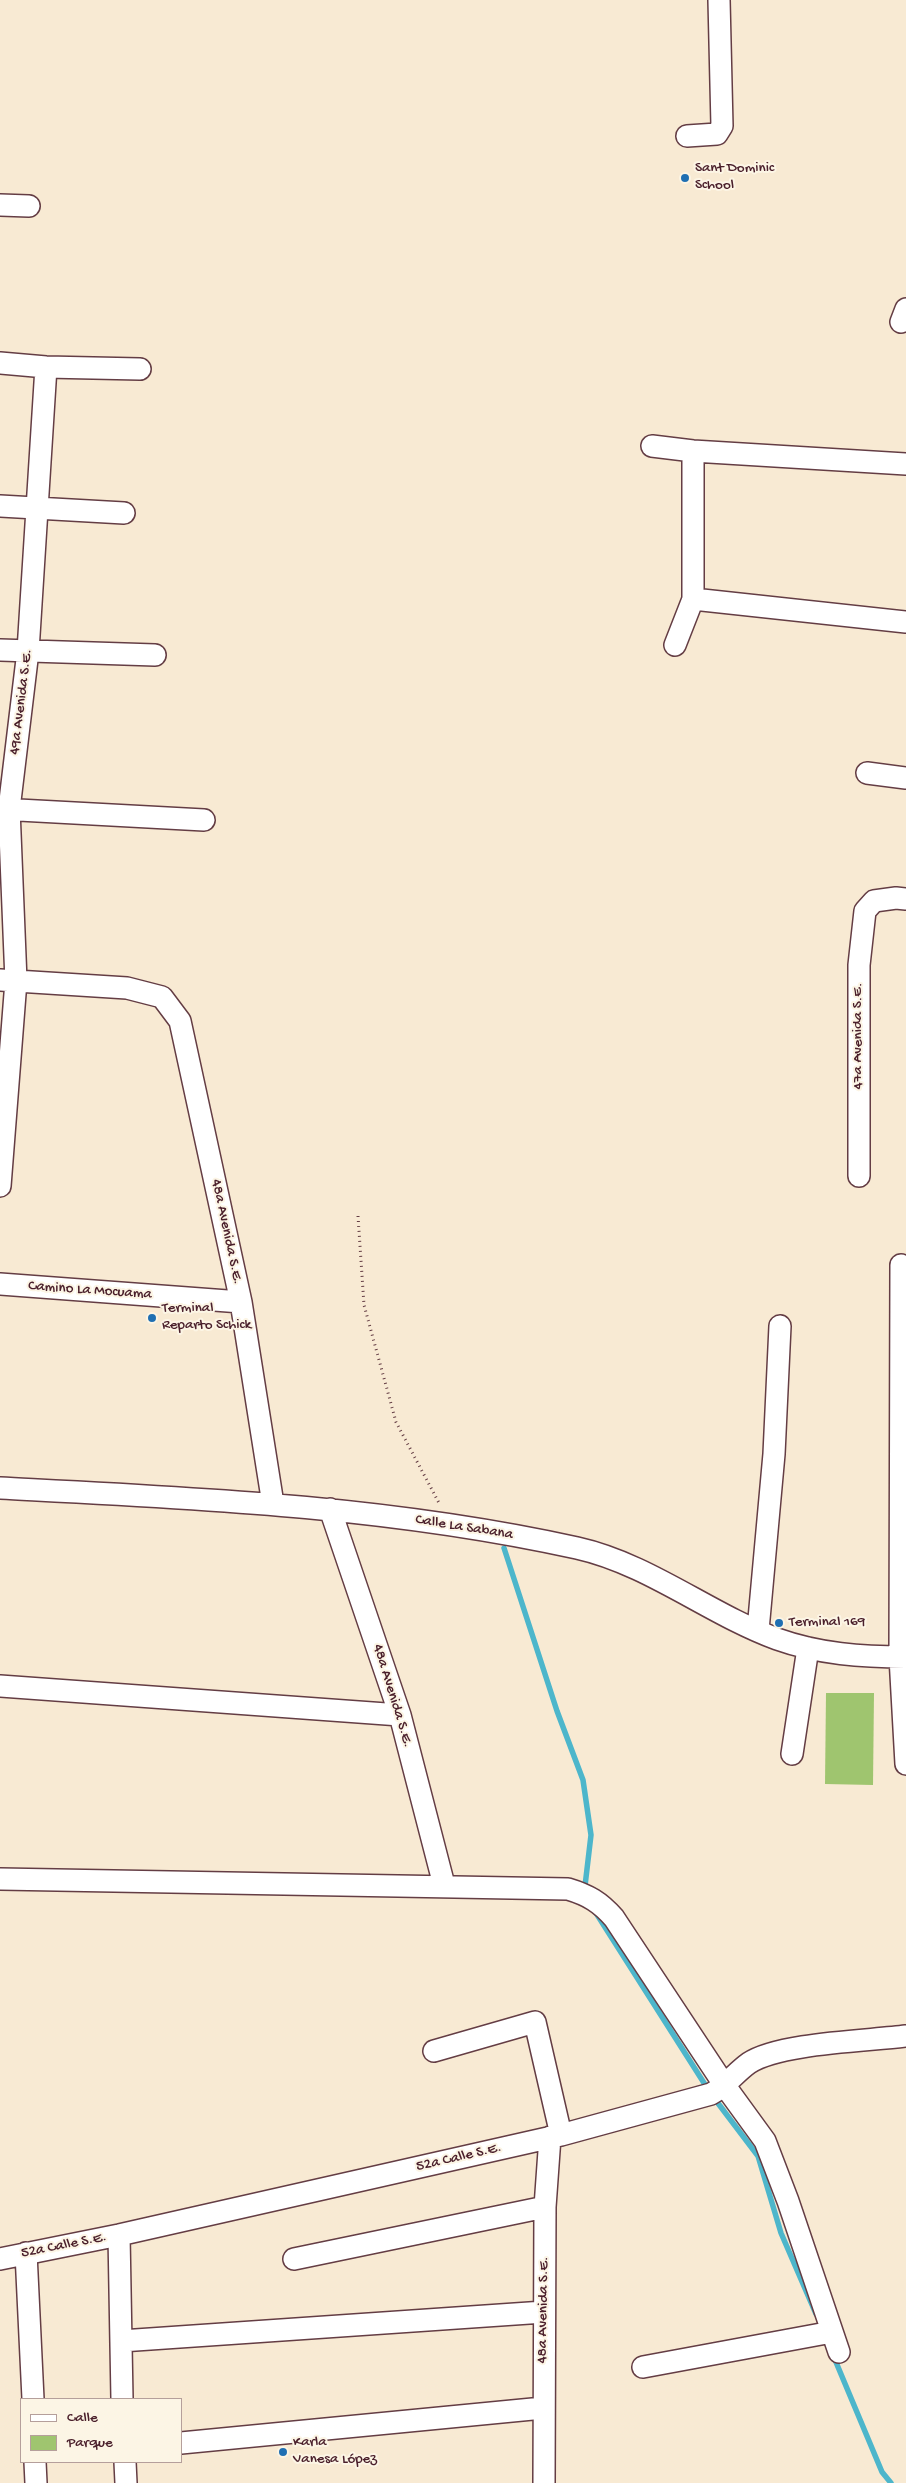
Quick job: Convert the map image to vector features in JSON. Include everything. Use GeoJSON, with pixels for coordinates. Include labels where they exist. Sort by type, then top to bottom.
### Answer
{"type":"FeatureCollection","features":[{"type":"Feature","properties":{"kind":"street"},"geometry":{"type":"LineString","coordinates":[[686,136],[717,134],[722,126],[719,0]]}},
{"type":"Feature","properties":{"kind":"street"},"geometry":{"type":"LineString","coordinates":[[0,204],[29,206]]}},
{"type":"Feature","properties":{"kind":"street"},"geometry":{"type":"LineString","coordinates":[[0,363],[46,367],[140,369]]}},
{"type":"Feature","properties":{"kind":"street","name":"49a Avenida S.E."},"geometry":{"type":"LineString","coordinates":[[0,1186],[8,981],[4,809],[28,651],[46,367]]}},
{"type":"Feature","properties":{"kind":"street"},"geometry":{"type":"LineString","coordinates":[[652,446],[693,451],[906,464]]}},
{"type":"Feature","properties":{"kind":"street"},"geometry":{"type":"LineString","coordinates":[[675,645],[694,600],[693,451]]}},
{"type":"Feature","properties":{"kind":"street"},"geometry":{"type":"LineString","coordinates":[[0,506],[124,513]]}},
{"type":"Feature","properties":{"kind":"street"},"geometry":{"type":"LineString","coordinates":[[694,600],[906,622]]}},
{"type":"Feature","properties":{"kind":"street"},"geometry":{"type":"LineString","coordinates":[[0,650],[155,655]]}},
{"type":"Feature","properties":{"kind":"street"},"geometry":{"type":"LineString","coordinates":[[867,773],[906,778]]}},
{"type":"Feature","properties":{"kind":"street"},"geometry":{"type":"LineString","coordinates":[[4,809],[204,820]]}},
{"type":"Feature","properties":{"kind":"street","name":"47a Avenida S.E."},"geometry":{"type":"LineString","coordinates":[[858,1176],[859,965],[865,911],[874,901],[896,898],[906,899]]}},
{"type":"Feature","properties":{"kind":"street","name":"48a Avenida S.E."},"geometry":{"type":"LineString","coordinates":[[8,981],[127,988],[162,997],[180,1020],[241,1302],[273,1504]]}},
{"type":"Feature","properties":{"kind":"street"},"geometry":{"type":"LineString","coordinates":[[901,1265],[903,1657],[906,1764]]}},
{"type":"Feature","properties":{"kind":"street","name":"Camino La Mocuama"},"geometry":{"type":"LineString","coordinates":[[0,1284],[241,1302]]}},
{"type":"Feature","properties":{"kind":"street"},"geometry":{"type":"LineString","coordinates":[[758,1630],[774,1454],[780,1326]]}},
{"type":"Feature","properties":{"kind":"street","name":"Calle La Sabana"},"geometry":{"type":"LineString","coordinates":[[0,1488],[273,1504],[452,1524],[580,1549],[629,1565],[777,1639],[829,1654],[903,1657]]}},
{"type":"Feature","properties":{"kind":"street","name":"48a Avenida S.E."},"geometry":{"type":"LineString","coordinates":[[330,1509],[400,1715],[444,1885]]}},
{"type":"Feature","properties":{"kind":"street"},"geometry":{"type":"LineString","coordinates":[[792,1754],[808,1648]]}},
{"type":"Feature","properties":{"kind":"street"},"geometry":{"type":"LineString","coordinates":[[0,1686],[400,1715]]}},
{"type":"Feature","properties":{"kind":"street"},"geometry":{"type":"LineString","coordinates":[[0,1879],[568,1888],[600,1901],[614,1918],[725,2086],[765,2142],[788,2201],[835,2342],[643,2367]]}},
{"type":"Feature","properties":{"kind":"street","name":"48a Avenida S.E."},"geometry":{"type":"LineString","coordinates":[[434,2052],[535,2022],[556,2136],[545,2207],[544,2483]]}},
{"type":"Feature","properties":{"kind":"street","name":"52a Calle S.E."},"geometry":{"type":"LineString","coordinates":[[0,2258],[119,2235],[556,2136],[710,2094],[725,2086],[749,2063],[776,2050],[906,2036]]}},
{"type":"Feature","properties":{"kind":"street"},"geometry":{"type":"LineString","coordinates":[[294,2259],[545,2207]]}},
{"type":"Feature","properties":{"kind":"street"},"geometry":{"type":"LineString","coordinates":[[119,2235],[122,2398]]}},
{"type":"Feature","properties":{"kind":"street"},"geometry":{"type":"LineString","coordinates":[[26,2253],[33,2398]]}},
{"type":"Feature","properties":{"kind":"street"},"geometry":{"type":"LineString","coordinates":[[121,2341],[544,2312]]}},
{"type":"Feature","properties":{"kind":"street"},"geometry":{"type":"LineString","coordinates":[[182,2443],[543,2408]]}},
{"type":"Feature","properties":{"kind":"street"},"geometry":{"type":"LineString","coordinates":[[35,2463],[36,2483]]}},
{"type":"Feature","properties":{"kind":"street"},"geometry":{"type":"LineString","coordinates":[[125,2463],[126,2483]]}},
{"type":"Feature","properties":{"kind":"path"},"geometry":{"type":"LineString","coordinates":[[358,1216],[364,1306],[396,1422],[440,1507],[452,1524]]}},
{"type":"Feature","properties":{"kind":"green space"},"geometry":{"type":"Polygon","coordinates":[[[826,1693],[874,1693],[873,1785],[825,1784],[826,1693]]]}},
{"type":"Feature","properties":{"kind":"waterway"},"geometry":{"type":"LineString","coordinates":[[504,1548],[557,1711],[583,1780],[591,1835],[585,1886]]}},
{"type":"Feature","properties":{"kind":"waterway"},"geometry":{"type":"LineString","coordinates":[[596,1913],[711,2094],[758,2156],[781,2233],[816,2314]]}},
{"type":"Feature","properties":{"kind":"waterway"},"geometry":{"type":"LineString","coordinates":[[833,2355],[882,2472],[891,2483]]}},
{"type":"Feature","properties":{"kind":"place","name":"Sant Dominic School"},"geometry":{"type":"Point","coordinates":[685,178]}},
{"type":"Feature","properties":{"kind":"place","name":"Terminal Reparto Schick"},"geometry":{"type":"Point","coordinates":[152,1318]}},
{"type":"Feature","properties":{"kind":"place","name":"Terminal 169"},"geometry":{"type":"Point","coordinates":[779,1623]}},
{"type":"Feature","properties":{"kind":"place","name":"Karla Vanesa López"},"geometry":{"type":"Point","coordinates":[283,2452]}}]}
